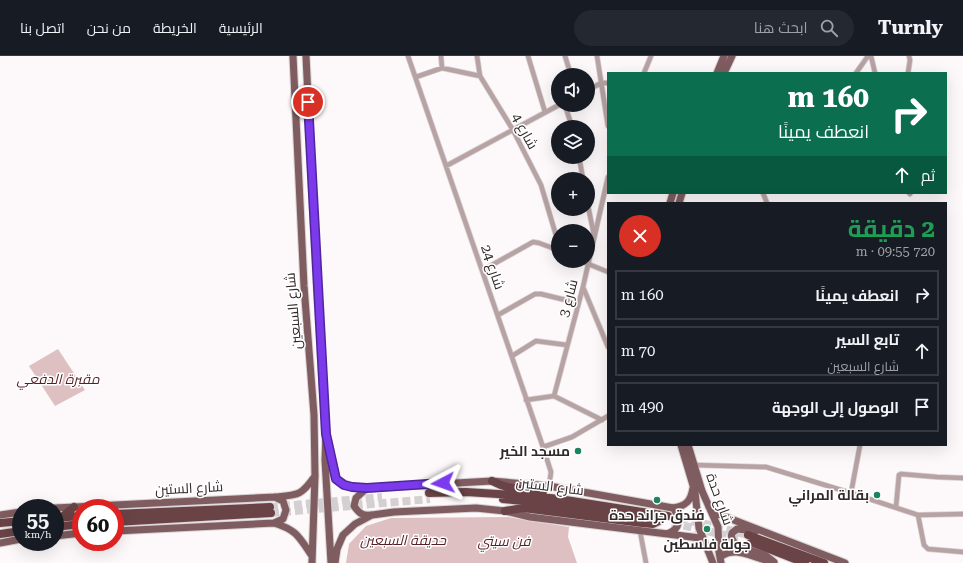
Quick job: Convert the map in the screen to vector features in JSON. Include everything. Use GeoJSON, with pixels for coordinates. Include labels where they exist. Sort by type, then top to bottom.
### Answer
{"type":"FeatureCollection","features":[{"type":"Feature","properties":{"kind":"highway"},"geometry":{"type":"LineString","coordinates":[[492,481],[508,488],[648,508],[664,518],[653,524],[642,524],[523,508],[505,511]]}},
{"type":"Feature","properties":{"kind":"highway","name":"شارع الستين"},"geometry":{"type":"LineString","coordinates":[[430,496],[502,499],[664,518]]}},
{"type":"Feature","properties":{"kind":"highway","name":"شارع الستين"},"geometry":{"type":"LineString","coordinates":[[124,514],[270,510],[124,521]]}},
{"type":"Feature","properties":{"kind":"highway"},"geometry":{"type":"LineString","coordinates":[[0,523],[12,522]]}},
{"type":"Feature","properties":{"kind":"highway"},"geometry":{"type":"LineString","coordinates":[[0,534],[12,532]]}},
{"type":"Feature","properties":{"kind":"highway"},"geometry":{"type":"LineString","coordinates":[[804,563],[748,538],[824,563]]}},
{"type":"Feature","properties":{"kind":"main road","name":"شارع السبعين"},"geometry":{"type":"LineString","coordinates":[[293,56],[305,311],[314,415],[315,476],[312,559]]}},
{"type":"Feature","properties":{"kind":"main road","name":"شارع السبعين"},"geometry":{"type":"LineString","coordinates":[[306,56],[326,434],[331,563]]}},
{"type":"Feature","properties":{"kind":"main road"},"geometry":{"type":"LineString","coordinates":[[717,72],[724,56]]}},
{"type":"Feature","properties":{"kind":"main road"},"geometry":{"type":"LineString","coordinates":[[724,72],[732,56]]}},
{"type":"Feature","properties":{"kind":"main road"},"geometry":{"type":"LineString","coordinates":[[304,286],[306,290],[311,291],[315,289],[317,285]]}},
{"type":"Feature","properties":{"kind":"main road"},"geometry":{"type":"LineString","coordinates":[[305,311],[312,306],[319,310]]}},
{"type":"Feature","properties":{"kind":"main road"},"geometry":{"type":"LineString","coordinates":[[326,434],[336,479],[344,485],[352,487],[367,488],[492,481],[548,486],[673,508],[681,507],[688,502],[692,496],[693,488]]}},
{"type":"Feature","properties":{"kind":"main road","name":"شارع حدة"},"geometry":{"type":"LineString","coordinates":[[681,446],[697,504],[699,528],[713,563]]}},
{"type":"Feature","properties":{"kind":"main road","name":"شارع حدة"},"geometry":{"type":"LineString","coordinates":[[688,446],[702,491],[718,527],[720,560]]}},
{"type":"Feature","properties":{"kind":"main road","name":"شارع الستين"},"geometry":{"type":"LineString","coordinates":[[124,504],[295,495],[306,489],[315,476]]}},
{"type":"Feature","properties":{"kind":"main road"},"geometry":{"type":"LineString","coordinates":[[367,488],[356,498],[354,506],[358,513],[364,515],[476,508],[505,511],[530,517],[700,538],[703,541]]}},
{"type":"Feature","properties":{"kind":"main road"},"geometry":{"type":"LineString","coordinates":[[124,531],[274,523],[283,519],[286,510],[283,501],[274,497]]}},
{"type":"Feature","properties":{"kind":"main road"},"geometry":{"type":"LineString","coordinates":[[709,507],[717,513],[845,563]]}},
{"type":"Feature","properties":{"kind":"main road"},"geometry":{"type":"LineString","coordinates":[[667,534],[676,529],[679,524],[679,518],[673,508]]}},
{"type":"Feature","properties":{"kind":"main road"},"geometry":{"type":"LineString","coordinates":[[0,515],[12,513]]}},
{"type":"Feature","properties":{"kind":"main road"},"geometry":{"type":"LineString","coordinates":[[335,563],[337,549],[343,535],[355,524],[372,515]]}},
{"type":"Feature","properties":{"kind":"main road"},"geometry":{"type":"LineString","coordinates":[[274,523],[286,527],[296,533],[312,559]]}},
{"type":"Feature","properties":{"kind":"main road"},"geometry":{"type":"LineString","coordinates":[[762,531],[737,529],[732,533],[732,539],[735,544],[766,555],[776,562]]}},
{"type":"Feature","properties":{"kind":"main road"},"geometry":{"type":"LineString","coordinates":[[0,543],[12,541]]}},
{"type":"Feature","properties":{"kind":"main road"},"geometry":{"type":"LineString","coordinates":[[720,560],[725,553],[734,551],[776,562]]}},
{"type":"Feature","properties":{"kind":"street","name":"شارع 24"},"geometry":{"type":"LineString","coordinates":[[408,56],[543,447],[551,472],[548,486]]}},
{"type":"Feature","properties":{"kind":"street"},"geometry":{"type":"LineString","coordinates":[[441,56],[442,68]]}},
{"type":"Feature","properties":{"kind":"street","name":"شارع 4"},"geometry":{"type":"LineString","coordinates":[[477,56],[480,76],[513,130],[541,185],[553,224]]}},
{"type":"Feature","properties":{"kind":"street"},"geometry":{"type":"LineString","coordinates":[[528,56],[545,112]]}},
{"type":"Feature","properties":{"kind":"street"},"geometry":{"type":"LineString","coordinates":[[565,56],[569,68]]}},
{"type":"Feature","properties":{"kind":"street"},"geometry":{"type":"LineString","coordinates":[[597,56],[607,120]]}},
{"type":"Feature","properties":{"kind":"street"},"geometry":{"type":"LineString","coordinates":[[644,72],[651,56]]}},
{"type":"Feature","properties":{"kind":"street"},"geometry":{"type":"LineString","coordinates":[[857,72],[870,56]]}},
{"type":"Feature","properties":{"kind":"street"},"geometry":{"type":"LineString","coordinates":[[870,56],[875,72]]}},
{"type":"Feature","properties":{"kind":"street"},"geometry":{"type":"LineString","coordinates":[[908,72],[910,60],[909,56]]}},
{"type":"Feature","properties":{"kind":"street"},"geometry":{"type":"LineString","coordinates":[[416,77],[442,68],[480,76]]}},
{"type":"Feature","properties":{"kind":"street"},"geometry":{"type":"LineString","coordinates":[[595,86],[601,83],[607,83]]}},
{"type":"Feature","properties":{"kind":"street"},"geometry":{"type":"LineString","coordinates":[[446,166],[551,109]]}},
{"type":"Feature","properties":{"kind":"street","name":"شارع 3"},"geometry":{"type":"LineString","coordinates":[[595,235],[607,181]]}},
{"type":"Feature","properties":{"kind":"street"},"geometry":{"type":"LineString","coordinates":[[483,270],[533,242],[551,247]]}},
{"type":"Feature","properties":{"kind":"street"},"geometry":{"type":"LineString","coordinates":[[595,267],[607,272]]}},
{"type":"Feature","properties":{"kind":"street","name":"شارع 3"},"geometry":{"type":"LineString","coordinates":[[554,396],[587,268]]}},
{"type":"Feature","properties":{"kind":"street"},"geometry":{"type":"LineString","coordinates":[[583,287],[607,345]]}},
{"type":"Feature","properties":{"kind":"street"},"geometry":{"type":"LineString","coordinates":[[498,314],[535,294],[541,294],[578,303]]}},
{"type":"Feature","properties":{"kind":"street"},"geometry":{"type":"LineString","coordinates":[[512,356],[536,341],[567,345]]}},
{"type":"Feature","properties":{"kind":"street"},"geometry":{"type":"LineString","coordinates":[[526,400],[554,396],[602,420]]}},
{"type":"Feature","properties":{"kind":"street"},"geometry":{"type":"LineString","coordinates":[[543,447],[572,437],[607,417]]}},
{"type":"Feature","properties":{"kind":"street"},"geometry":{"type":"LineString","coordinates":[[851,493],[860,446]]}},
{"type":"Feature","properties":{"kind":"street"},"geometry":{"type":"LineString","coordinates":[[694,464],[766,468],[851,493],[918,515],[963,514]]}},
{"type":"Feature","properties":{"kind":"street"},"geometry":{"type":"LineString","coordinates":[[896,508],[899,475],[901,474],[937,478],[963,478]]}},
{"type":"Feature","properties":{"kind":"street"},"geometry":{"type":"LineString","coordinates":[[918,515],[924,545],[928,549],[963,552]]}},
{"type":"Feature","properties":{"kind":"street"},"geometry":{"type":"LineString","coordinates":[[640,531],[646,563]]}},
{"type":"Feature","properties":{"kind":"green space","name":"مقبرة الدفعي"},"geometry":{"type":"Polygon","coordinates":[[[58,349],[85,390],[55,406],[29,366],[58,349]]]}},
{"type":"Feature","properties":{"kind":"green space"},"geometry":{"type":"Polygon","coordinates":[[[508,517],[569,527],[568,537],[577,563],[346,563],[349,544],[366,526],[391,518],[508,517]]]}},
{"type":"Feature","properties":{"kind":"tunnel"},"geometry":{"type":"LineString","coordinates":[[270,507],[382,497]]}},
{"type":"Feature","properties":{"kind":"tunnel"},"geometry":{"type":"LineString","coordinates":[[271,513],[430,499]]}},
{"type":"Feature","properties":{"kind":"tunnel"},"geometry":{"type":"LineString","coordinates":[[668,516],[748,535]]}},
{"type":"Feature","properties":{"kind":"tunnel"},"geometry":{"type":"LineString","coordinates":[[672,523],[738,538]]}},
{"type":"Feature","properties":{"kind":"place","name":"مسجد الخير"},"geometry":{"type":"Point","coordinates":[578,451]}},
{"type":"Feature","properties":{"kind":"place","name":"بقالة المراني"},"geometry":{"type":"Point","coordinates":[877,495]}},
{"type":"Feature","properties":{"kind":"place","name":"فندق جراند حدة"},"geometry":{"type":"Point","coordinates":[657,500]}},
{"type":"Feature","properties":{"kind":"place","name":"جولة فلسطين"},"geometry":{"type":"Point","coordinates":[707,529]}},
{"type":"Feature","properties":{"kind":"route"},"geometry":{"type":"LineString","coordinates":[[308,102],[326,434],[336,479],[344,485],[367,488],[443,483]]}},
{"type":"Feature","properties":{"kind":"park label","name":"حديقة السبعين"},"geometry":{"type":"Point","coordinates":[403,540]}},
{"type":"Feature","properties":{"kind":"park label","name":"فن سيتي"},"geometry":{"type":"Point","coordinates":[504,541]}}]}
